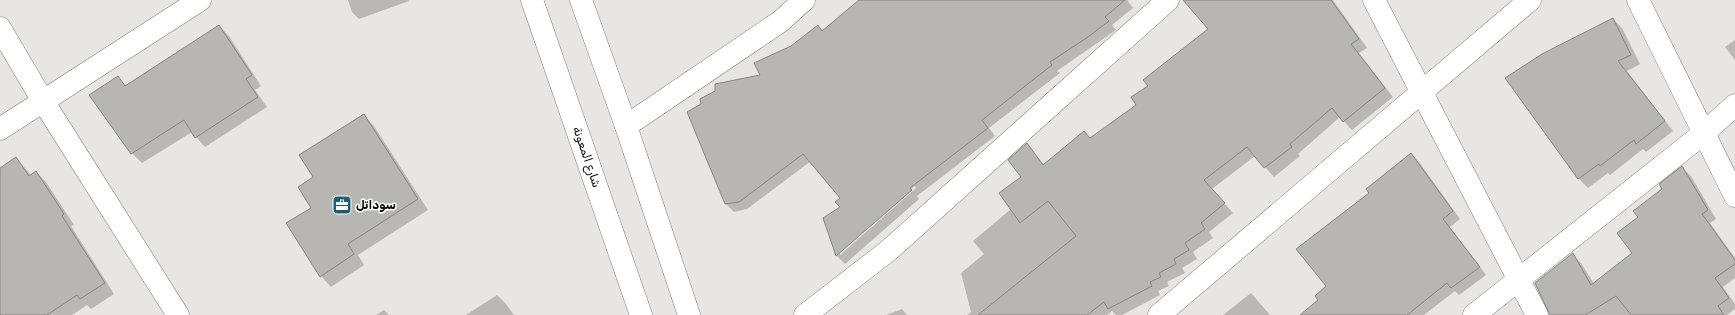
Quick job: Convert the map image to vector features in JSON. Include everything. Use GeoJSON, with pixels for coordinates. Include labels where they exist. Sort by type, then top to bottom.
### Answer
{"type":"FeatureCollection","features":[{"type":"Feature","properties":{"kind":"main road"},"geometry":{"type":"LineString","coordinates":[[0,129],[200,0]]}},
{"type":"Feature","properties":{"kind":"main road","name":"شارع المعونة"},"geometry":{"type":"LineString","coordinates":[[532,0],[641,315]]}},
{"type":"Feature","properties":{"kind":"main road"},"geometry":{"type":"LineString","coordinates":[[581,0],[626,126],[689,315]]}},
{"type":"Feature","properties":{"kind":"main road"},"geometry":{"type":"LineString","coordinates":[[626,126],[781,21],[804,0]]}},
{"type":"Feature","properties":{"kind":"main road"},"geometry":{"type":"LineString","coordinates":[[805,315],[888,252],[1168,0]]}},
{"type":"Feature","properties":{"kind":"main road"},"geometry":{"type":"LineString","coordinates":[[1374,0],[1538,315]]}},
{"type":"Feature","properties":{"kind":"main road"},"geometry":{"type":"LineString","coordinates":[[1159,315],[1530,0]]}},
{"type":"Feature","properties":{"kind":"main road"},"geometry":{"type":"LineString","coordinates":[[1638,0],[1735,196]]}},
{"type":"Feature","properties":{"kind":"main road"},"geometry":{"type":"LineString","coordinates":[[0,28],[170,312]]}},
{"type":"Feature","properties":{"kind":"main road"},"geometry":{"type":"LineString","coordinates":[[1474,315],[1704,133],[1735,106]]}},
{"type":"Feature","properties":{"kind":"building"},"geometry":{"type":"Polygon","coordinates":[[[859,0],[1125,0],[1105,17],[1109,21],[1050,62],[1052,65],[982,120],[988,128],[910,188],[912,190],[836,256],[823,218],[840,207],[835,202],[840,198],[803,154],[739,202],[725,204],[687,112],[701,104],[700,99],[715,91],[715,84],[760,75],[754,63],[791,46],[818,25],[822,31],[859,0]]]}},
{"type":"Feature","properties":{"kind":"building"},"geometry":{"type":"Polygon","coordinates":[[[1183,0],[1331,0],[1359,39],[1351,44],[1385,88],[1343,122],[1332,108],[1290,144],[1292,147],[1264,168],[1247,147],[1204,180],[1225,203],[1201,223],[1205,229],[1185,243],[1189,250],[1174,259],[1176,264],[1159,273],[1161,277],[1150,282],[1152,286],[1108,309],[1104,302],[1087,315],[978,315],[1076,236],[1048,201],[1020,223],[999,193],[1021,177],[1008,160],[1027,143],[1043,165],[1084,131],[1090,138],[1136,105],[1131,97],[1148,86],[1143,80],[1208,29],[1183,0]]]}},
{"type":"Feature","properties":{"kind":"building"},"geometry":{"type":"Polygon","coordinates":[[[1613,18],[1631,55],[1618,61],[1665,121],[1636,144],[1634,140],[1600,166],[1599,164],[1578,179],[1505,78],[1542,54],[1613,18]]]}},
{"type":"Feature","properties":{"kind":"building"},"geometry":{"type":"Polygon","coordinates":[[[219,25],[252,75],[246,79],[258,97],[195,138],[184,120],[131,154],[89,95],[118,76],[125,86],[219,25]]]}},
{"type":"Feature","properties":{"kind":"building"},"geometry":{"type":"Polygon","coordinates":[[[364,114],[418,199],[348,244],[354,254],[320,277],[286,223],[311,208],[298,187],[313,177],[299,155],[364,114]]]}},
{"type":"Feature","properties":{"kind":"building"},"geometry":{"type":"Polygon","coordinates":[[[1411,153],[1453,211],[1443,219],[1480,267],[1451,288],[1447,283],[1407,315],[1300,315],[1318,300],[1315,296],[1326,286],[1296,249],[1369,193],[1366,189],[1411,153]]]}},
{"type":"Feature","properties":{"kind":"building"},"geometry":{"type":"Polygon","coordinates":[[[16,157],[29,176],[36,171],[64,214],[62,216],[105,283],[80,299],[77,295],[47,315],[0,315],[0,168],[16,157]]]}},
{"type":"Feature","properties":{"kind":"building"},"geometry":{"type":"Polygon","coordinates":[[[1682,166],[1708,210],[1702,214],[1735,260],[1735,264],[1715,278],[1729,298],[1718,306],[1724,315],[1631,315],[1616,296],[1585,315],[1550,315],[1535,283],[1573,253],[1591,285],[1632,253],[1617,233],[1638,217],[1633,211],[1662,189],[1659,184],[1682,166]]]}},
{"type":"Feature","properties":{"kind":"place","name":"سوداتل"},"geometry":{"type":"Point","coordinates":[342,205]}}]}
